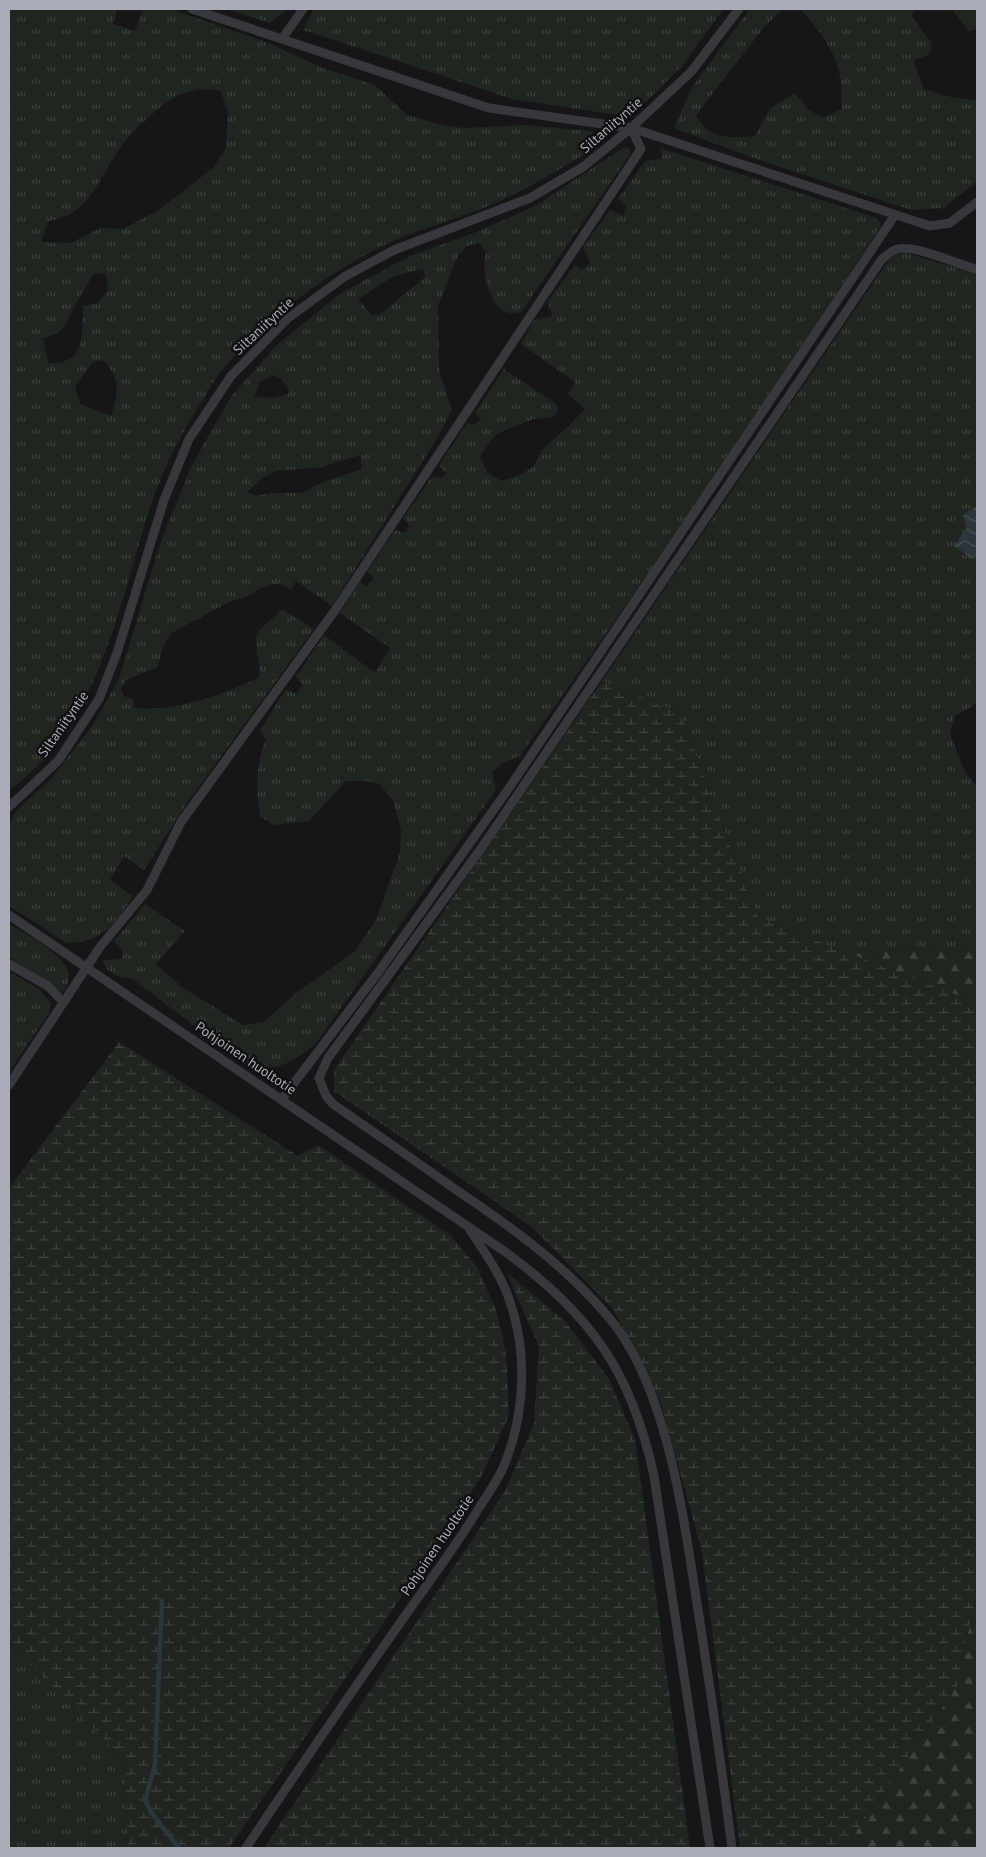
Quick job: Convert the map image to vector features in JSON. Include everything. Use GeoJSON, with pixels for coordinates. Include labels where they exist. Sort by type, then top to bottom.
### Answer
{"type":"FeatureCollection","features":[{"type":"Feature","properties":{"kind":"lane"},"geometry":{"type":"LineString","coordinates":[[192,9],[489,108],[631,128],[930,226],[950,223],[977,202]]}},
{"type":"Feature","properties":{"kind":"lane"},"geometry":{"type":"LineString","coordinates":[[282,39],[303,9]]}},
{"type":"Feature","properties":{"kind":"lane","name":"Siltaniityntie"},"geometry":{"type":"LineString","coordinates":[[9,807],[58,761],[99,699],[117,653],[168,491],[189,439],[231,376],[287,319],[344,277],[394,250],[530,198],[583,167],[631,128],[691,72],[739,9]]}},
{"type":"Feature","properties":{"kind":"lane"},"geometry":{"type":"LineString","coordinates":[[9,1085],[100,947],[147,890],[181,822],[336,609],[641,149],[631,128]]}},
{"type":"Feature","properties":{"kind":"lane"},"geometry":{"type":"LineString","coordinates":[[282,1099],[377,974],[510,788],[895,214]]}},
{"type":"Feature","properties":{"kind":"lane"},"geometry":{"type":"LineString","coordinates":[[732,1848],[723,1772],[681,1507],[673,1470],[650,1390],[636,1357],[607,1314],[569,1275],[511,1228],[333,1104],[326,1096],[319,1078],[328,1058],[470,866],[882,259],[896,249],[913,248],[959,265],[977,269]]}},
{"type":"Feature","properties":{"kind":"lane","name":"Pohjoinen huoltotie"},"geometry":{"type":"LineString","coordinates":[[9,915],[467,1225],[544,1281],[579,1316],[611,1359],[639,1418],[654,1476],[710,1848]]}},
{"type":"Feature","properties":{"kind":"lane"},"geometry":{"type":"LineString","coordinates":[[9,964],[48,986],[64,1002]]}},
{"type":"Feature","properties":{"kind":"lane","name":"Pohjoinen huoltotie"},"geometry":{"type":"LineString","coordinates":[[246,1848],[317,1741],[467,1528],[508,1456],[517,1420],[522,1383],[520,1344],[510,1302],[491,1261],[467,1225]]}},
{"type":"Feature","properties":{"kind":"green space"},"geometry":{"type":"Polygon","coordinates":[[[9,9],[117,9],[113,24],[135,31],[143,9],[170,9],[269,43],[323,68],[375,85],[407,115],[445,126],[465,128],[525,125],[589,131],[596,134],[599,141],[595,148],[523,190],[483,208],[389,243],[333,274],[274,318],[239,351],[215,380],[188,423],[163,473],[153,499],[117,618],[103,658],[86,696],[66,731],[40,763],[9,790],[9,9]],[[201,89],[172,99],[141,125],[122,145],[84,203],[62,218],[48,221],[41,242],[71,243],[100,228],[123,229],[157,211],[213,168],[226,148],[228,112],[221,91],[201,89]],[[94,273],[66,324],[57,334],[43,338],[48,363],[70,359],[76,353],[82,337],[83,306],[97,303],[108,291],[106,274],[94,273]],[[103,360],[93,362],[75,386],[80,404],[111,416],[117,393],[116,380],[103,360]]]}},
{"type":"Feature","properties":{"kind":"green space"},"geometry":{"type":"Polygon","coordinates":[[[227,9],[287,9],[270,23],[227,9]]]}},
{"type":"Feature","properties":{"kind":"green space"},"geometry":{"type":"Polygon","coordinates":[[[314,9],[723,9],[684,64],[631,117],[512,99],[303,30],[314,9]]]}},
{"type":"Feature","properties":{"kind":"green space"},"geometry":{"type":"Polygon","coordinates":[[[750,9],[783,9],[765,26],[696,115],[707,129],[721,136],[755,136],[770,108],[795,93],[809,110],[823,118],[842,109],[841,81],[831,49],[813,23],[800,9],[915,9],[912,16],[932,44],[929,54],[913,61],[924,89],[954,98],[977,100],[977,181],[944,208],[911,210],[762,161],[674,128],[692,87],[750,9]]]}},
{"type":"Feature","properties":{"kind":"green space"},"geometry":{"type":"Polygon","coordinates":[[[954,9],[977,9],[977,29],[969,31],[953,11],[954,9]]]}},
{"type":"Feature","properties":{"kind":"green space"},"geometry":{"type":"Polygon","coordinates":[[[629,147],[631,153],[521,312],[511,313],[502,310],[495,303],[490,293],[485,271],[486,252],[479,243],[467,246],[458,255],[438,306],[439,370],[452,410],[439,435],[332,606],[296,581],[291,590],[280,583],[261,588],[246,597],[229,602],[173,632],[165,643],[158,667],[126,680],[121,689],[124,696],[133,699],[134,708],[165,708],[198,701],[259,678],[256,646],[257,635],[261,628],[282,609],[314,629],[185,806],[144,870],[124,856],[110,880],[133,896],[114,923],[107,930],[90,939],[67,943],[9,906],[9,826],[15,812],[52,778],[93,725],[119,679],[160,544],[191,467],[230,398],[277,345],[341,293],[410,256],[479,231],[535,206],[623,148],[629,147]],[[423,269],[394,276],[358,299],[372,316],[379,315],[425,277],[423,269]],[[272,375],[260,382],[254,397],[274,398],[288,394],[289,389],[280,378],[272,375]],[[360,455],[322,467],[275,471],[263,478],[247,492],[257,496],[269,493],[301,493],[323,482],[362,469],[360,455]]]}},
{"type":"Feature","properties":{"kind":"green space"},"geometry":{"type":"Polygon","coordinates":[[[660,148],[877,218],[881,226],[692,511],[520,756],[501,764],[492,772],[496,790],[316,1043],[288,1063],[253,1070],[131,978],[117,976],[110,972],[102,960],[122,959],[123,951],[114,941],[145,904],[185,931],[156,964],[182,987],[243,1025],[264,1022],[295,994],[355,951],[376,920],[400,853],[401,830],[393,801],[380,784],[366,781],[346,781],[309,821],[273,825],[260,816],[257,787],[258,768],[266,740],[260,730],[286,689],[296,694],[302,685],[296,677],[324,635],[375,673],[390,648],[340,613],[360,582],[367,586],[374,578],[367,572],[395,530],[405,533],[409,525],[403,518],[432,477],[441,478],[446,474],[439,465],[467,423],[475,425],[481,419],[475,413],[504,369],[556,404],[558,411],[554,417],[533,419],[496,434],[480,456],[487,472],[501,481],[520,475],[533,467],[543,449],[585,409],[568,394],[575,382],[521,344],[534,320],[551,317],[552,313],[547,302],[575,265],[582,270],[590,263],[583,247],[610,210],[623,216],[626,206],[618,199],[645,161],[663,158],[660,148]]]}},
{"type":"Feature","properties":{"kind":"green space"},"geometry":{"type":"Polygon","coordinates":[[[906,253],[977,274],[977,506],[963,515],[972,559],[977,557],[977,703],[955,716],[950,734],[965,772],[977,786],[977,945],[850,954],[758,918],[680,713],[602,681],[888,261],[896,255],[906,253]]]}},
{"type":"Feature","properties":{"kind":"green space"},"geometry":{"type":"Polygon","coordinates":[[[602,681],[680,713],[758,918],[977,1003],[977,1589],[957,1686],[851,1839],[850,1848],[740,1848],[702,1552],[661,1403],[613,1309],[532,1227],[334,1091],[334,1070],[602,681]]]}},
{"type":"Feature","properties":{"kind":"green space"},"geometry":{"type":"Polygon","coordinates":[[[9,924],[37,940],[64,964],[68,973],[68,982],[62,993],[9,957],[9,924]]]}},
{"type":"Feature","properties":{"kind":"green space"},"geometry":{"type":"Polygon","coordinates":[[[977,945],[977,1003],[850,954],[977,945]]]}},
{"type":"Feature","properties":{"kind":"green space"},"geometry":{"type":"Polygon","coordinates":[[[9,971],[40,990],[51,1003],[49,1013],[9,1072],[9,971]]]}},
{"type":"Feature","properties":{"kind":"green space"},"geometry":{"type":"Polygon","coordinates":[[[119,1042],[298,1156],[318,1145],[450,1235],[477,1267],[496,1310],[506,1353],[509,1416],[482,1475],[454,1520],[229,1848],[128,1848],[124,1760],[9,1642],[9,1188],[119,1042]]]}},
{"type":"Feature","properties":{"kind":"green space"},"geometry":{"type":"Polygon","coordinates":[[[507,1273],[564,1320],[609,1379],[635,1439],[690,1848],[264,1848],[505,1491],[534,1423],[539,1347],[507,1273]]]}},
{"type":"Feature","properties":{"kind":"green space"},"geometry":{"type":"Polygon","coordinates":[[[977,1589],[977,1848],[850,1848],[851,1839],[957,1686],[977,1589]]]}},
{"type":"Feature","properties":{"kind":"green space"},"geometry":{"type":"Polygon","coordinates":[[[9,1642],[124,1760],[128,1848],[9,1848],[9,1642]]]}},
{"type":"Feature","properties":{"kind":"water"},"geometry":{"type":"Polygon","coordinates":[[[977,506],[977,557],[973,559],[954,546],[966,529],[963,515],[977,506]]]}},
{"type":"Feature","properties":{"kind":"waterway"},"geometry":{"type":"LineString","coordinates":[[162,1600],[155,1765],[145,1800],[151,1812],[179,1848]]}}]}
